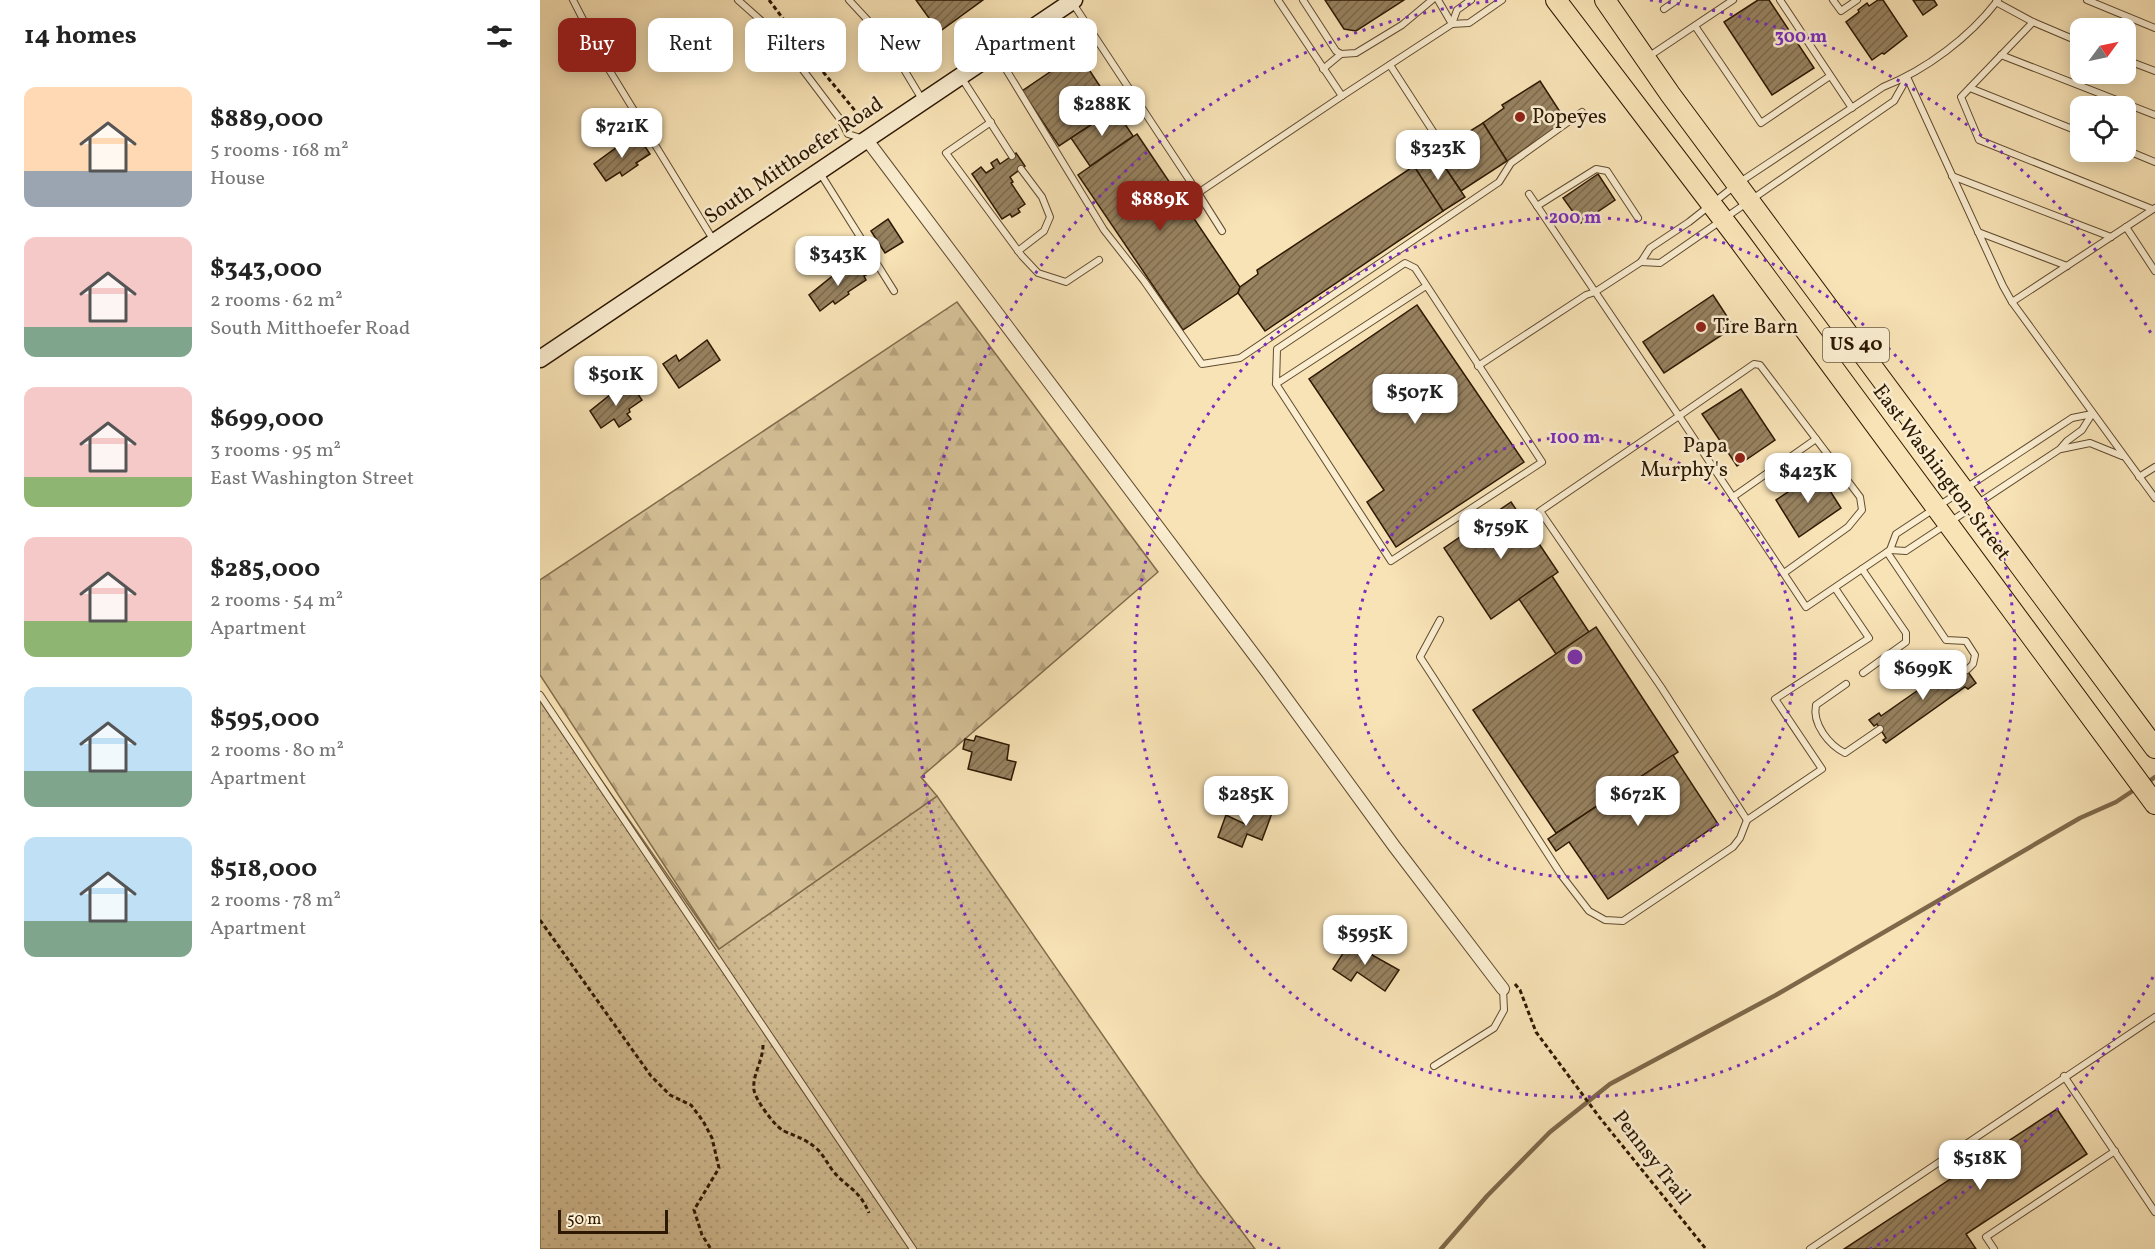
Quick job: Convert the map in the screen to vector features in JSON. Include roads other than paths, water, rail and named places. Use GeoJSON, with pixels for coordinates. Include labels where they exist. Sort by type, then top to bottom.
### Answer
{"type":"FeatureCollection","features":[{"type":"Feature","properties":{"kind":"main road","name":"East Washington Street"},"geometry":{"type":"LineString","coordinates":[[1556,0],[1724,220],[2155,804]]}},
{"type":"Feature","properties":{"kind":"main road","name":"East Washington Street"},"geometry":{"type":"LineString","coordinates":[[1605,0],[1737,184],[2151,743]]}},
{"type":"Feature","properties":{"kind":"main road","name":"South Mitthoefer Road"},"geometry":{"type":"LineString","coordinates":[[1048,18],[1073,1]]}},
{"type":"Feature","properties":{"kind":"main road","name":"South Mitthoefer Road"},"geometry":{"type":"LineString","coordinates":[[540,359],[966,72]]}},
{"type":"Feature","properties":{"kind":"street"},"geometry":{"type":"LineString","coordinates":[[867,140],[1503,989]]}},
{"type":"Feature","properties":{"kind":"lane"},"geometry":{"type":"LineString","coordinates":[[573,0],[608,68],[714,242]]}},
{"type":"Feature","properties":{"kind":"lane"},"geometry":{"type":"LineString","coordinates":[[738,0],[775,33],[840,119],[848,134],[867,140]]}},
{"type":"Feature","properties":{"kind":"lane"},"geometry":{"type":"LineString","coordinates":[[849,0],[887,41],[923,102]]}},
{"type":"Feature","properties":{"kind":"lane"},"geometry":{"type":"LineString","coordinates":[[1278,0],[1342,96]]}},
{"type":"Feature","properties":{"kind":"lane"},"geometry":{"type":"LineString","coordinates":[[1303,0],[1336,51],[1341,54],[1356,53],[1402,25],[1432,0]]}},
{"type":"Feature","properties":{"kind":"lane"},"geometry":{"type":"LineString","coordinates":[[1438,0],[1452,24]]}},
{"type":"Feature","properties":{"kind":"lane"},"geometry":{"type":"LineString","coordinates":[[1452,24],[1457,10],[1471,0]]}},
{"type":"Feature","properties":{"kind":"lane"},"geometry":{"type":"LineString","coordinates":[[1198,193],[1452,24],[1469,24],[1502,0]]}},
{"type":"Feature","properties":{"kind":"lane"},"geometry":{"type":"LineString","coordinates":[[1664,9],[1677,0]]}},
{"type":"Feature","properties":{"kind":"lane"},"geometry":{"type":"LineString","coordinates":[[1646,58],[1732,0]]}},
{"type":"Feature","properties":{"kind":"lane"},"geometry":{"type":"LineString","coordinates":[[1780,0],[1852,108]]}},
{"type":"Feature","properties":{"kind":"lane"},"geometry":{"type":"LineString","coordinates":[[1833,0],[1841,11],[1857,0]]}},
{"type":"Feature","properties":{"kind":"lane"},"geometry":{"type":"LineString","coordinates":[[2087,0],[2155,28]]}},
{"type":"Feature","properties":{"kind":"lane"},"geometry":{"type":"LineString","coordinates":[[1073,1],[1222,231]]}},
{"type":"Feature","properties":{"kind":"lane"},"geometry":{"type":"LineString","coordinates":[[1478,366],[1641,262],[1650,248],[1737,184],[1883,87],[1907,77],[1967,32],[1997,1],[2033,22],[2070,38]]}},
{"type":"Feature","properties":{"kind":"lane"},"geometry":{"type":"LineString","coordinates":[[2033,22],[1961,97],[1979,140],[2154,208]]}},
{"type":"Feature","properties":{"kind":"lane"},"geometry":{"type":"LineString","coordinates":[[1695,26],[1761,123],[1830,76]]}},
{"type":"Feature","properties":{"kind":"lane"},"geometry":{"type":"LineString","coordinates":[[1323,69],[1341,54]]}},
{"type":"Feature","properties":{"kind":"lane"},"geometry":{"type":"LineString","coordinates":[[2001,55],[2155,115]]}},
{"type":"Feature","properties":{"kind":"lane"},"geometry":{"type":"LineString","coordinates":[[2136,64],[2155,71]]}},
{"type":"Feature","properties":{"kind":"lane"},"geometry":{"type":"LineString","coordinates":[[1390,65],[1436,136]]}},
{"type":"Feature","properties":{"kind":"lane"},"geometry":{"type":"LineString","coordinates":[[1007,72],[1104,230],[1144,281],[1202,364],[1240,358],[1499,182],[1511,163],[1582,112]]}},
{"type":"Feature","properties":{"kind":"lane"},"geometry":{"type":"LineString","coordinates":[[960,76],[1012,156]]}},
{"type":"Feature","properties":{"kind":"lane"},"geometry":{"type":"LineString","coordinates":[[1641,262],[1660,263],[1751,202],[1894,101],[1907,77]]}},
{"type":"Feature","properties":{"kind":"lane"},"geometry":{"type":"LineString","coordinates":[[1907,77],[2012,302],[2155,498]]}},
{"type":"Feature","properties":{"kind":"lane"},"geometry":{"type":"LineString","coordinates":[[1970,88],[2070,128]]}},
{"type":"Feature","properties":{"kind":"lane"},"geometry":{"type":"LineString","coordinates":[[991,122],[946,153],[1018,250],[1038,273],[1066,282],[1099,260]]}},
{"type":"Feature","properties":{"kind":"lane"},"geometry":{"type":"LineString","coordinates":[[2136,154],[2155,162]]}},
{"type":"Feature","properties":{"kind":"lane"},"geometry":{"type":"LineString","coordinates":[[1018,250],[1044,231],[1050,217],[1042,197],[1021,169]]}},
{"type":"Feature","properties":{"kind":"lane"},"geometry":{"type":"LineString","coordinates":[[1537,206],[1596,169],[1607,171],[1638,218]]}},
{"type":"Feature","properties":{"kind":"lane"},"geometry":{"type":"LineString","coordinates":[[819,172],[894,291]]}},
{"type":"Feature","properties":{"kind":"lane"},"geometry":{"type":"LineString","coordinates":[[1952,176],[2111,237]]}},
{"type":"Feature","properties":{"kind":"lane"},"geometry":{"type":"LineString","coordinates":[[1529,194],[1806,607],[1889,551],[1906,551],[1942,516],[1970,498],[2072,418],[2092,414]]}},
{"type":"Feature","properties":{"kind":"lane"},"geometry":{"type":"LineString","coordinates":[[2012,302],[2154,208]]}},
{"type":"Feature","properties":{"kind":"lane"},"geometry":{"type":"LineString","coordinates":[[2126,227],[2155,271]]}},
{"type":"Feature","properties":{"kind":"lane"},"geometry":{"type":"LineString","coordinates":[[1978,232],[2067,266]]}},
{"type":"Feature","properties":{"kind":"lane"},"geometry":{"type":"LineString","coordinates":[[1405,263],[1415,268],[1478,366],[1542,462],[1391,561],[1276,384],[1276,349],[1405,263]]}},
{"type":"Feature","properties":{"kind":"lane"},"geometry":{"type":"LineString","coordinates":[[1276,384],[1426,286]]}},
{"type":"Feature","properties":{"kind":"lane"},"geometry":{"type":"LineString","coordinates":[[1747,820],[1661,687],[1540,511],[1754,364],[1760,365],[1860,497],[1862,510],[1848,527],[1784,573]]}},
{"type":"Feature","properties":{"kind":"lane"},"geometry":{"type":"LineString","coordinates":[[2060,449],[2082,430],[2092,414]]}},
{"type":"Feature","properties":{"kind":"lane"},"geometry":{"type":"LineString","coordinates":[[1733,497],[1816,439]]}},
{"type":"Feature","properties":{"kind":"lane"},"geometry":{"type":"LineString","coordinates":[[1889,551],[1896,534],[1942,516],[1970,498],[2060,449],[2090,443],[2123,456]]}},
{"type":"Feature","properties":{"kind":"lane"},"geometry":{"type":"LineString","coordinates":[[2139,477],[2155,467]]}},
{"type":"Feature","properties":{"kind":"lane"},"geometry":{"type":"LineString","coordinates":[[1889,551],[1946,640],[1966,641],[1975,655],[1974,664],[1967,670]]}},
{"type":"Feature","properties":{"kind":"lane"},"geometry":{"type":"LineString","coordinates":[[1862,569],[1906,633],[1906,642],[1863,674]]}},
{"type":"Feature","properties":{"kind":"lane"},"geometry":{"type":"LineString","coordinates":[[1440,620],[1420,657],[1562,876],[1589,911],[1605,920],[1623,921],[1733,847],[1740,838],[1747,820],[1822,769],[1775,699],[1869,638],[1835,588]]}},
{"type":"Feature","properties":{"kind":"lane"},"geometry":{"type":"LineString","coordinates":[[1846,684],[1816,705],[1814,713],[1821,729],[1836,748],[1845,753],[1880,729]]}},
{"type":"Feature","properties":{"kind":"lane"},"geometry":{"type":"LineString","coordinates":[[540,695],[913,1249]]}},
{"type":"Feature","properties":{"kind":"lane"},"geometry":{"type":"LineString","coordinates":[[1434,1066],[1494,1028],[1504,1010],[1503,989]]}},
{"type":"Feature","properties":{"kind":"lane"},"geometry":{"type":"LineString","coordinates":[[1810,1249],[2064,1076],[2155,1017]]}},
{"type":"Feature","properties":{"kind":"lane"},"geometry":{"type":"LineString","coordinates":[[2064,1076],[2155,1212]]}},
{"type":"Feature","properties":{"kind":"lane"},"geometry":{"type":"LineString","coordinates":[[1994,1249],[1986,1237],[2115,1152]]}},
{"type":"Feature","properties":{"kind":"waterway"},"geometry":{"type":"LineString","coordinates":[[2145,784],[2155,777]]}},
{"type":"Feature","properties":{"kind":"waterway"},"geometry":{"type":"LineString","coordinates":[[1441,1249],[1487,1196],[1550,1132],[1610,1084],[1776,995],[2080,818],[2116,802],[2137,788]]}},
{"type":"Feature","properties":{"kind":"place","name":"Popeyes"},"geometry":{"type":"Point","coordinates":[1520,117]}},
{"type":"Feature","properties":{"kind":"place","name":"Tire Barn"},"geometry":{"type":"Point","coordinates":[1701,327]}},
{"type":"Feature","properties":{"kind":"place","name":"Papa Murphy's"},"geometry":{"type":"Point","coordinates":[1740,458]}}]}
